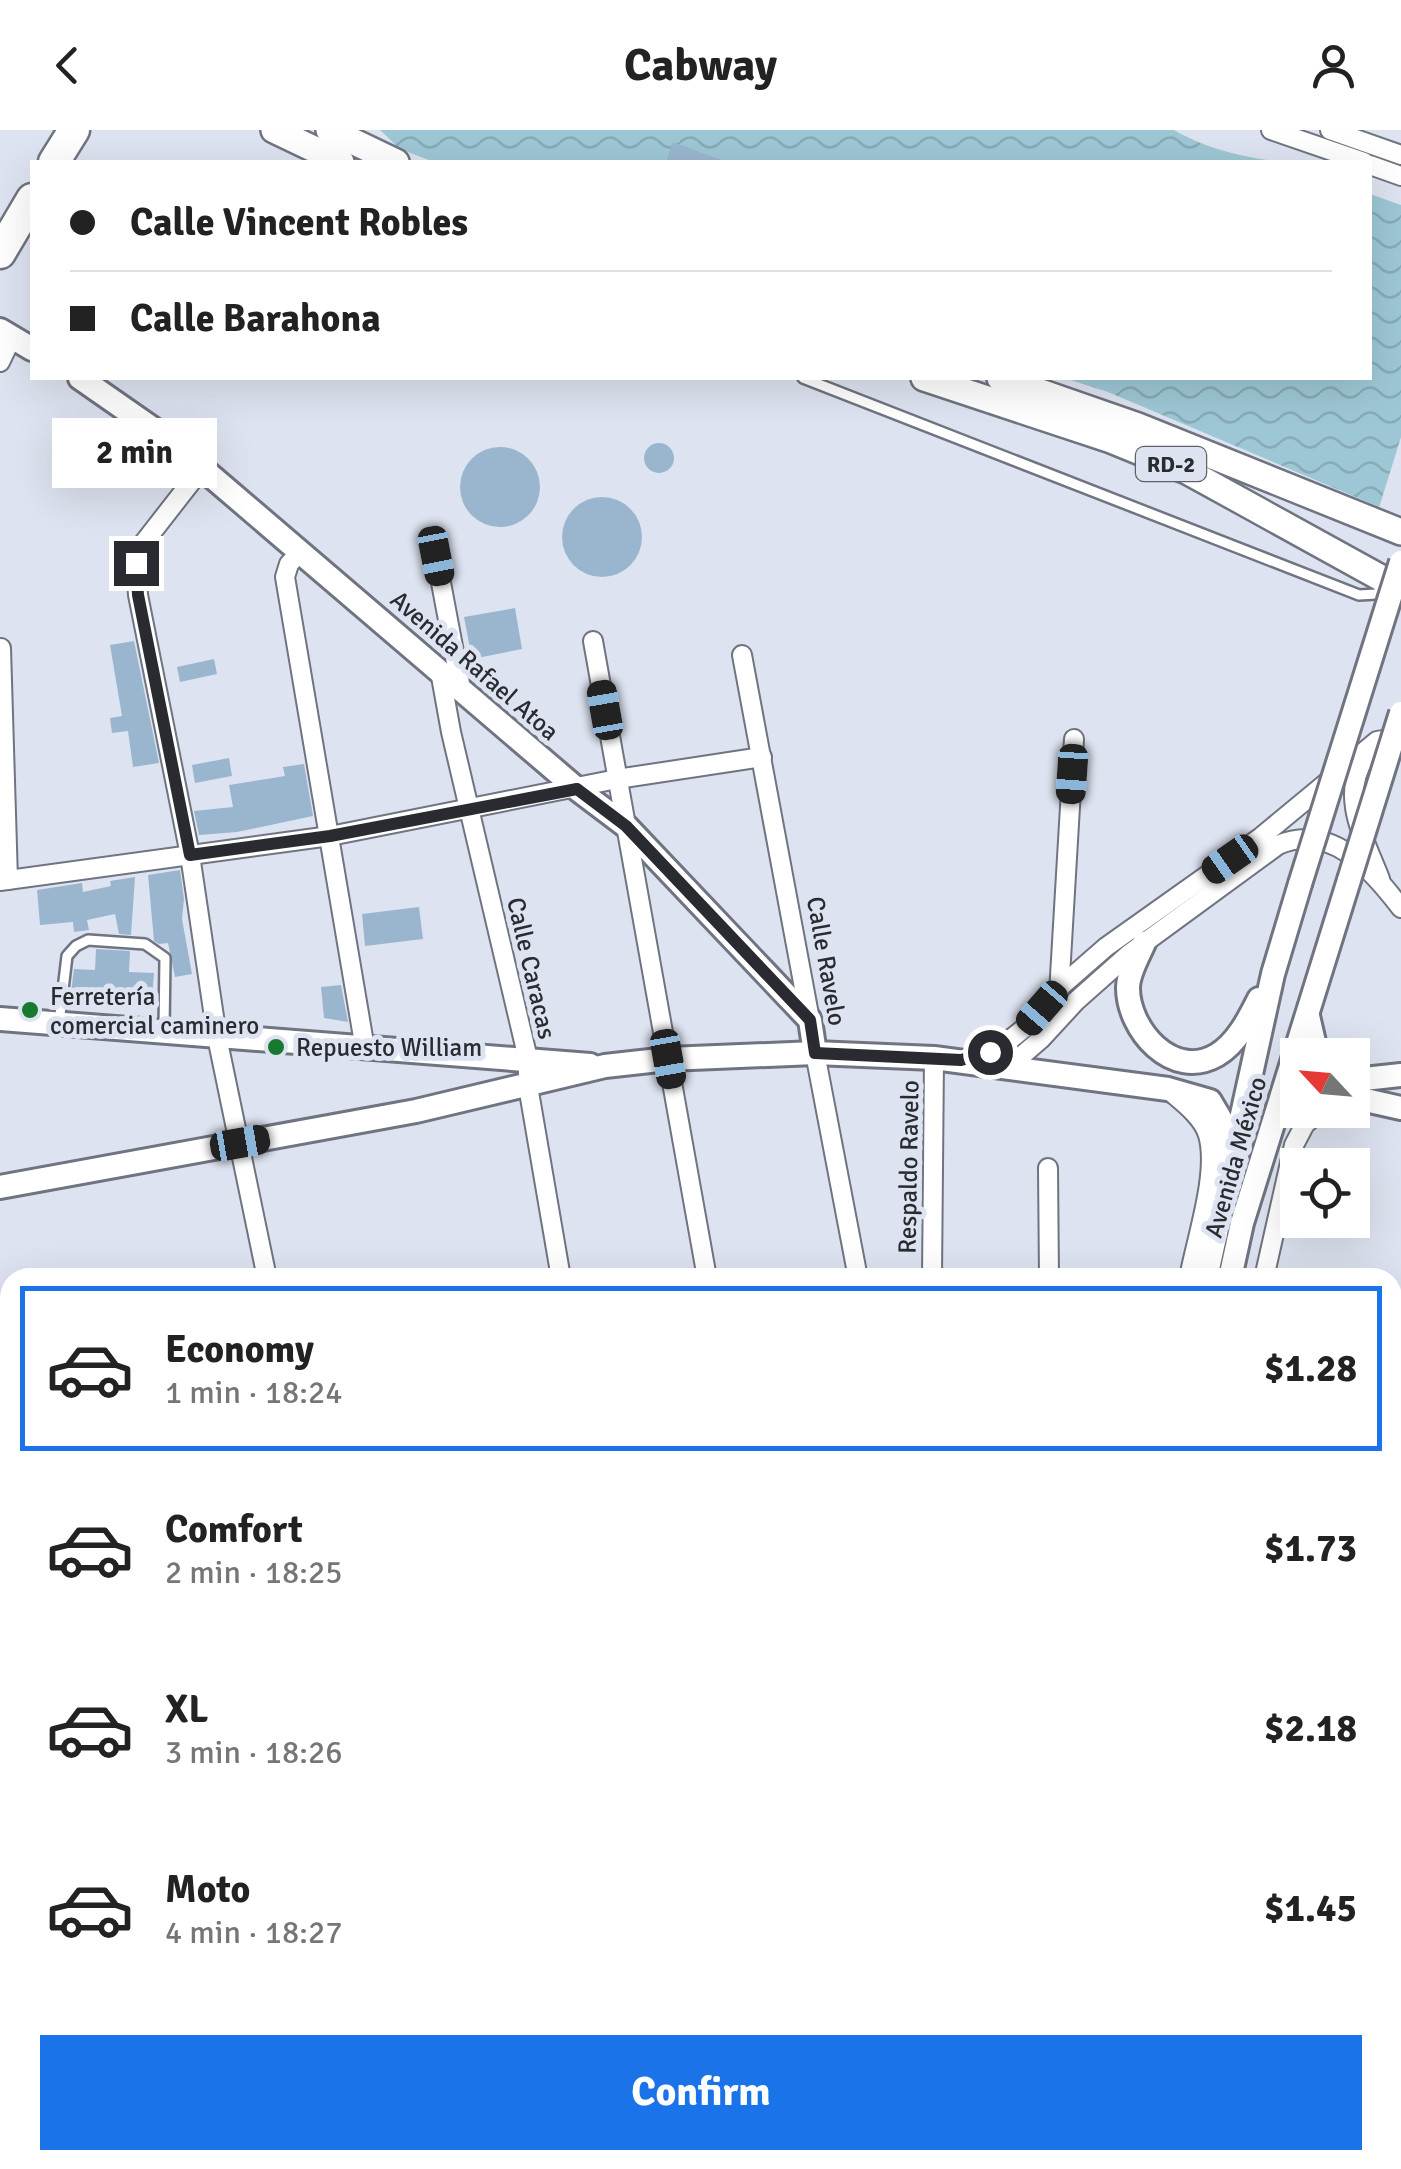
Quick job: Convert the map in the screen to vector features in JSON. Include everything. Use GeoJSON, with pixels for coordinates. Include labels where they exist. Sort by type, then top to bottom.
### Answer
{"type":"FeatureCollection","features":[{"type":"Feature","properties":{"kind":"highway"},"geometry":{"type":"LineString","coordinates":[[55,160],[74,130]]}},
{"type":"Feature","properties":{"kind":"highway"},"geometry":{"type":"LineString","coordinates":[[0,253],[30,202]]}},
{"type":"Feature","properties":{"kind":"main road"},"geometry":{"type":"LineString","coordinates":[[274,130],[338,160]]}},
{"type":"Feature","properties":{"kind":"main road"},"geometry":{"type":"LineString","coordinates":[[329,130],[392,160]]}},
{"type":"Feature","properties":{"kind":"main road","name":"Avenida Rafael Atoa"},"geometry":{"type":"LineString","coordinates":[[83,380],[169,440],[577,789],[626,826],[810,1020]]}},
{"type":"Feature","properties":{"kind":"main road","name":"RD-2"},"geometry":{"type":"LineString","coordinates":[[930,380],[1112,440],[1187,471],[1397,578]]}},
{"type":"Feature","properties":{"kind":"main road","name":"RD-2"},"geometry":{"type":"LineString","coordinates":[[1006,380],[1138,426],[1401,532]]}},
{"type":"Feature","properties":{"kind":"main road","name":"Avenida México"},"geometry":{"type":"LineString","coordinates":[[1208,1268],[1273,974],[1397,578]]}},
{"type":"Feature","properties":{"kind":"main road","name":"Avenida México"},"geometry":{"type":"LineString","coordinates":[[1232,1268],[1268,1137],[1401,713]]}},
{"type":"Feature","properties":{"kind":"main road"},"geometry":{"type":"LineString","coordinates":[[1144,944],[1128,983],[1130,1010],[1150,1044],[1182,1060],[1200,1060],[1217,1054],[1242,1031],[1273,974]]}},
{"type":"Feature","properties":{"kind":"main road"},"geometry":{"type":"LineString","coordinates":[[1307,1010],[1313,1038]]}},
{"type":"Feature","properties":{"kind":"main road"},"geometry":{"type":"LineString","coordinates":[[0,1019],[605,1066]]}},
{"type":"Feature","properties":{"kind":"main road","name":"Calle Ravelo"},"geometry":{"type":"LineString","coordinates":[[810,1020],[815,1053]]}},
{"type":"Feature","properties":{"kind":"main road","name":"Avenida México"},"geometry":{"type":"LineString","coordinates":[[605,1066],[668,1059],[815,1053],[961,1060],[1168,1089],[1210,1101],[1223,1123],[1230,1162]]}},
{"type":"Feature","properties":{"kind":"main road"},"geometry":{"type":"LineString","coordinates":[[0,1187],[528,1086],[605,1066]]}},
{"type":"Feature","properties":{"kind":"main road"},"geometry":{"type":"LineString","coordinates":[[1370,1079],[1401,1076]]}},
{"type":"Feature","properties":{"kind":"main road"},"geometry":{"type":"LineString","coordinates":[[1268,1137],[1280,1125]]}},
{"type":"Feature","properties":{"kind":"street"},"geometry":{"type":"LineString","coordinates":[[1271,130],[1356,160]]}},
{"type":"Feature","properties":{"kind":"street"},"geometry":{"type":"LineString","coordinates":[[1330,130],[1401,155]]}},
{"type":"Feature","properties":{"kind":"street"},"geometry":{"type":"LineString","coordinates":[[1372,166],[1401,176]]}},
{"type":"Feature","properties":{"kind":"street"},"geometry":{"type":"LineString","coordinates":[[0,362],[15,339]]}},
{"type":"Feature","properties":{"kind":"street"},"geometry":{"type":"LineString","coordinates":[[202,468],[142,545],[136,563],[138,595],[190,855],[218,1037],[265,1268]]}},
{"type":"Feature","properties":{"kind":"street"},"geometry":{"type":"LineString","coordinates":[[300,552],[285,576],[365,1049]]}},
{"type":"Feature","properties":{"kind":"street"},"geometry":{"type":"LineString","coordinates":[[436,556],[461,689]]}},
{"type":"Feature","properties":{"kind":"street"},"geometry":{"type":"LineString","coordinates":[[592,640],[705,1268]]}},
{"type":"Feature","properties":{"kind":"street"},"geometry":{"type":"LineString","coordinates":[[2,648],[4,880],[330,836],[618,779],[762,756]]}},
{"type":"Feature","properties":{"kind":"street","name":"Calle Ravelo"},"geometry":{"type":"LineString","coordinates":[[742,654],[810,1020]]}},
{"type":"Feature","properties":{"kind":"street","name":"Calle Caracas"},"geometry":{"type":"LineString","coordinates":[[440,672],[528,1059],[528,1086],[559,1268]]}},
{"type":"Feature","properties":{"kind":"street"},"geometry":{"type":"LineString","coordinates":[[961,1060],[1008,1042],[1059,988],[1106,947],[1280,822],[1377,741],[1401,737]]}},
{"type":"Feature","properties":{"kind":"street"},"geometry":{"type":"LineString","coordinates":[[1061,1018],[1059,988],[1074,739]]}},
{"type":"Feature","properties":{"kind":"street"},"geometry":{"type":"LineString","coordinates":[[1377,741],[1356,771],[1354,811],[1381,882]]}},
{"type":"Feature","properties":{"kind":"street"},"geometry":{"type":"LineString","coordinates":[[1003,1065],[1019,1058],[1144,944],[1278,845],[1297,837],[1321,839],[1340,848],[1381,882],[1401,908]]}},
{"type":"Feature","properties":{"kind":"street","name":"Calle Ravelo"},"geometry":{"type":"LineString","coordinates":[[815,1053],[856,1268]]}},
{"type":"Feature","properties":{"kind":"street","name":"Respaldo Ravelo"},"geometry":{"type":"LineString","coordinates":[[932,1268],[934,1058]]}},
{"type":"Feature","properties":{"kind":"street"},"geometry":{"type":"LineString","coordinates":[[1168,1089],[1198,1117],[1208,1134],[1211,1164],[1191,1268]]}},
{"type":"Feature","properties":{"kind":"street"},"geometry":{"type":"LineString","coordinates":[[1391,1105],[1401,1120]]}},
{"type":"Feature","properties":{"kind":"street"},"geometry":{"type":"LineString","coordinates":[[1266,1268],[1294,1145],[1303,1128]]}},
{"type":"Feature","properties":{"kind":"street"},"geometry":{"type":"LineString","coordinates":[[1048,1168],[1049,1268]]}},
{"type":"Feature","properties":{"kind":"lane"},"geometry":{"type":"LineString","coordinates":[[808,380],[1359,595],[1376,594],[1397,578]]}},
{"type":"Feature","properties":{"kind":"lane"},"geometry":{"type":"LineString","coordinates":[[59,1023],[67,956],[76,946],[88,940],[145,944],[165,958],[164,1033]]}},
{"type":"Feature","properties":{"kind":"water"},"geometry":{"type":"Polygon","coordinates":[[[380,130],[1174,130],[1225,151],[1268,160],[429,160],[400,149],[380,130]]]}},
{"type":"Feature","properties":{"kind":"water"},"geometry":{"type":"Polygon","coordinates":[[[1372,195],[1401,205],[1401,511],[1377,506],[1108,392],[1070,380],[1372,380],[1372,195]]]}},
{"type":"Feature","properties":{"kind":"pier"},"geometry":{"type":"Polygon","coordinates":[[[1401,437],[1401,516],[1378,511],[1401,437]]]}},
{"type":"Feature","properties":{"kind":"building"},"geometry":{"type":"Polygon","coordinates":[[[673,142],[721,160],[667,160],[673,142]]]}},
{"type":"Feature","properties":{"kind":"building"},"geometry":{"type":"Polygon","coordinates":[[[659,443],[670,447],[674,458],[670,469],[659,473],[648,469],[644,458],[648,447],[659,443]]]}},
{"type":"Feature","properties":{"kind":"building"},"geometry":{"type":"Polygon","coordinates":[[[500,447],[515,450],[528,459],[537,472],[537,502],[528,515],[515,524],[500,527],[485,524],[472,515],[463,502],[460,487],[463,472],[472,459],[485,450],[500,447]]]}},
{"type":"Feature","properties":{"kind":"building"},"geometry":{"type":"Polygon","coordinates":[[[602,497],[617,500],[630,509],[639,522],[639,552],[630,565],[617,574],[602,577],[587,574],[574,565],[565,552],[562,537],[565,522],[574,509],[587,500],[602,497]]]}},
{"type":"Feature","properties":{"kind":"building"},"geometry":{"type":"Polygon","coordinates":[[[515,608],[522,649],[472,659],[464,617],[515,608]]]}},
{"type":"Feature","properties":{"kind":"building"},"geometry":{"type":"Polygon","coordinates":[[[134,641],[159,763],[133,767],[128,731],[112,733],[110,718],[122,716],[110,645],[134,641]]]}},
{"type":"Feature","properties":{"kind":"building"},"geometry":{"type":"Polygon","coordinates":[[[214,659],[217,674],[180,682],[177,667],[214,659]]]}},
{"type":"Feature","properties":{"kind":"building"},"geometry":{"type":"Polygon","coordinates":[[[229,758],[232,776],[195,783],[192,765],[229,758]]]}},
{"type":"Feature","properties":{"kind":"building"},"geometry":{"type":"Polygon","coordinates":[[[304,764],[313,816],[237,832],[199,835],[194,811],[233,807],[229,785],[285,776],[283,767],[304,764]]]}},
{"type":"Feature","properties":{"kind":"building"},"geometry":{"type":"Polygon","coordinates":[[[180,870],[182,919],[192,974],[175,977],[168,943],[154,941],[148,875],[180,870]]]}},
{"type":"Feature","properties":{"kind":"building"},"geometry":{"type":"Polygon","coordinates":[[[135,877],[131,935],[119,934],[115,914],[87,920],[89,930],[74,932],[73,922],[40,925],[37,890],[82,883],[83,892],[111,886],[110,881],[135,877]]]}},
{"type":"Feature","properties":{"kind":"building"},"geometry":{"type":"Polygon","coordinates":[[[419,907],[423,939],[365,946],[362,914],[419,907]]]}},
{"type":"Feature","properties":{"kind":"building"},"geometry":{"type":"Polygon","coordinates":[[[96,949],[130,951],[129,972],[154,973],[152,997],[71,992],[74,969],[95,970],[96,949]]]}},
{"type":"Feature","properties":{"kind":"building"},"geometry":{"type":"Polygon","coordinates":[[[341,985],[348,1022],[324,1018],[321,987],[341,985]]]}},
{"type":"Feature","properties":{"kind":"place","name":"Ferretería comercial caminero"},"geometry":{"type":"Point","coordinates":[30,1010]}},
{"type":"Feature","properties":{"kind":"place","name":"Repuesto William"},"geometry":{"type":"Point","coordinates":[276,1047]}},
{"type":"Feature","properties":{"kind":"route"},"geometry":{"type":"LineString","coordinates":[[136,563],[138,595],[190,855],[330,836],[577,789],[626,826],[810,1020],[815,1053],[961,1060],[990,1052]]}}]}
